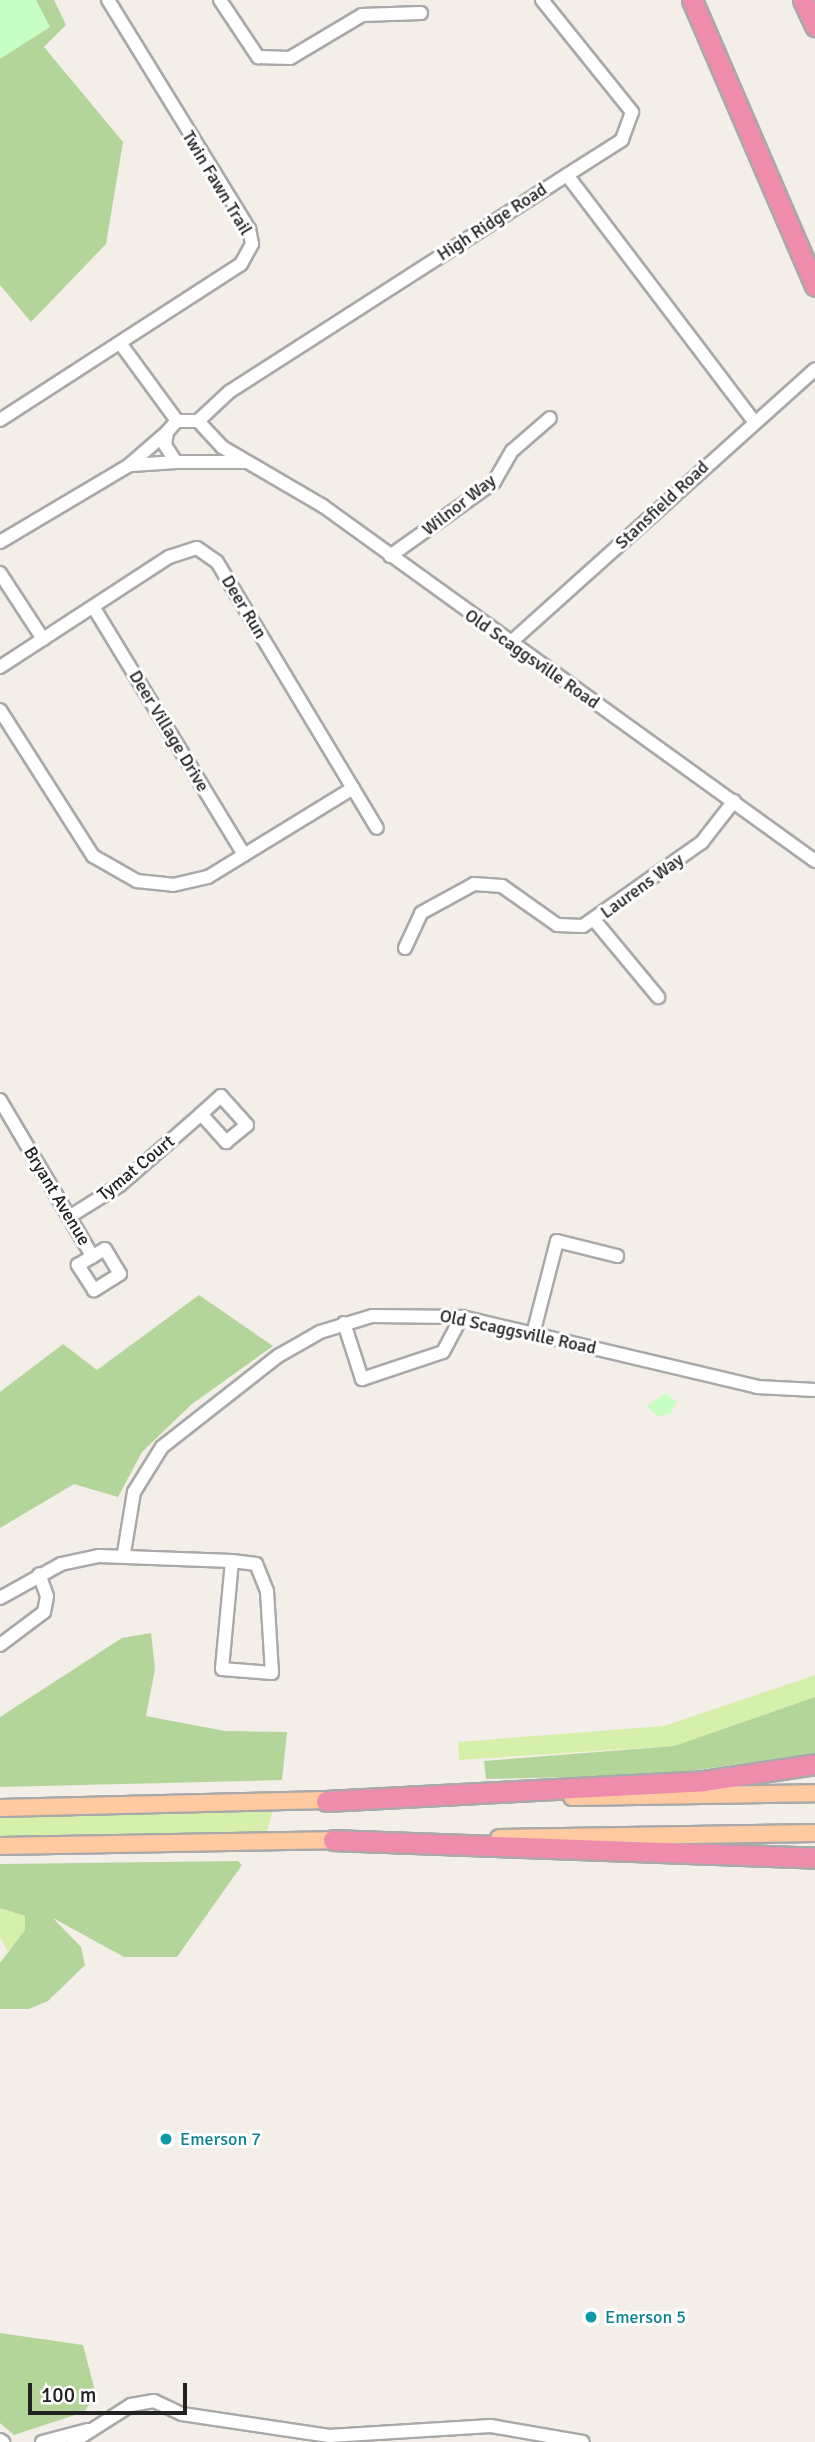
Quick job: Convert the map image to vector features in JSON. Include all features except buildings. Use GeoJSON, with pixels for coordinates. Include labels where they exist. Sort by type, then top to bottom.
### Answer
{"type":"FeatureCollection","features":[{"type":"Feature","properties":{"kind":"highway"},"geometry":{"type":"LineString","coordinates":[[692,0],[815,286]]}},
{"type":"Feature","properties":{"kind":"highway"},"geometry":{"type":"LineString","coordinates":[[803,0],[815,26]]}},
{"type":"Feature","properties":{"kind":"highway"},"geometry":{"type":"LineString","coordinates":[[326,1801],[703,1781],[815,1764]]}},
{"type":"Feature","properties":{"kind":"highway"},"geometry":{"type":"LineString","coordinates":[[333,1840],[815,1858]]}},
{"type":"Feature","properties":{"kind":"main road"},"geometry":{"type":"LineString","coordinates":[[0,1808],[815,1793]]}},
{"type":"Feature","properties":{"kind":"main road"},"geometry":{"type":"LineString","coordinates":[[0,1800],[86,1805]]}},
{"type":"Feature","properties":{"kind":"main road"},"geometry":{"type":"LineString","coordinates":[[0,1848],[90,1844],[815,1833]]}},
{"type":"Feature","properties":{"kind":"street","name":"Twin Fawn Trail"},"geometry":{"type":"LineString","coordinates":[[0,420],[241,264],[252,237],[108,0]]}},
{"type":"Feature","properties":{"kind":"street"},"geometry":{"type":"LineString","coordinates":[[220,0],[258,57],[290,58],[362,15],[421,13]]}},
{"type":"Feature","properties":{"kind":"street"},"geometry":{"type":"LineString","coordinates":[[542,0],[632,112],[622,140],[567,174]]}},
{"type":"Feature","properties":{"kind":"street","name":"High Ridge Road"},"geometry":{"type":"LineString","coordinates":[[198,421],[229,392],[567,174],[753,420]]}},
{"type":"Feature","properties":{"kind":"street"},"geometry":{"type":"LineString","coordinates":[[120,343],[177,421]]}},
{"type":"Feature","properties":{"kind":"street","name":"Stansfield Road"},"geometry":{"type":"LineString","coordinates":[[510,643],[753,420],[815,369]]}},
{"type":"Feature","properties":{"kind":"street","name":"Wilnor Way"},"geometry":{"type":"LineString","coordinates":[[390,556],[494,482],[512,452],[550,418]]}},
{"type":"Feature","properties":{"kind":"street"},"geometry":{"type":"LineString","coordinates":[[177,421],[198,421],[209,431],[209,451],[194,464]]}},
{"type":"Feature","properties":{"kind":"street"},"geometry":{"type":"LineString","coordinates":[[0,542],[128,466],[177,421]]}},
{"type":"Feature","properties":{"kind":"street","name":"Old Scaggsville Road"},"geometry":{"type":"LineString","coordinates":[[209,431],[246,462],[315,501],[815,861]]}},
{"type":"Feature","properties":{"kind":"street"},"geometry":{"type":"LineString","coordinates":[[167,433],[168,453],[176,462]]}},
{"type":"Feature","properties":{"kind":"street"},"geometry":{"type":"LineString","coordinates":[[128,466],[176,462],[246,462]]}},
{"type":"Feature","properties":{"kind":"street","name":"Deer Run"},"geometry":{"type":"LineString","coordinates":[[0,667],[169,557],[197,548],[207,553],[377,828]]}},
{"type":"Feature","properties":{"kind":"street"},"geometry":{"type":"LineString","coordinates":[[0,573],[43,639]]}},
{"type":"Feature","properties":{"kind":"street","name":"Deer Village Drive"},"geometry":{"type":"LineString","coordinates":[[94,608],[244,855]]}},
{"type":"Feature","properties":{"kind":"street"},"geometry":{"type":"LineString","coordinates":[[0,710],[81,841],[120,875],[156,884],[191,883],[244,855],[353,788]]}},
{"type":"Feature","properties":{"kind":"street","name":"Laurens Way"},"geometry":{"type":"LineString","coordinates":[[405,948],[421,913],[474,884],[512,890],[557,925],[595,921],[702,842],[734,801]]}},
{"type":"Feature","properties":{"kind":"street"},"geometry":{"type":"LineString","coordinates":[[595,921],[659,997]]}},
{"type":"Feature","properties":{"kind":"street","name":"Bryant Avenue"},"geometry":{"type":"LineString","coordinates":[[0,1100],[93,1256]]}},
{"type":"Feature","properties":{"kind":"street","name":"Tymat Court"},"geometry":{"type":"LineString","coordinates":[[69,1216],[120,1185],[201,1114]]}},
{"type":"Feature","properties":{"kind":"street"},"geometry":{"type":"LineString","coordinates":[[533,1334],[556,1241],[617,1256]]}},
{"type":"Feature","properties":{"kind":"street","name":"Old Scaggsville Road"},"geometry":{"type":"LineString","coordinates":[[124,1553],[134,1492],[162,1447],[278,1356],[344,1323],[411,1312],[462,1317],[757,1387],[815,1390]]}},
{"type":"Feature","properties":{"kind":"street"},"geometry":{"type":"LineString","coordinates":[[344,1323],[362,1379],[443,1352],[462,1317]]}},
{"type":"Feature","properties":{"kind":"street"},"geometry":{"type":"LineString","coordinates":[[0,1598],[39,1574],[124,1553],[232,1561],[256,1564],[267,1591],[272,1673],[222,1669],[232,1561]]}},
{"type":"Feature","properties":{"kind":"street"},"geometry":{"type":"LineString","coordinates":[[0,1645],[44,1612],[39,1574]]}},
{"type":"Feature","properties":{"kind":"street"},"geometry":{"type":"LineString","coordinates":[[72,2442],[131,2405],[154,2400],[182,2414],[329,2436],[491,2426],[583,2442]]}},
{"type":"Feature","properties":{"kind":"street"},"geometry":{"type":"LineString","coordinates":[[42,2442],[91,2429]]}},
{"type":"Feature","properties":{"kind":"green space"},"geometry":{"type":"Polygon","coordinates":[[[0,0],[54,0],[66,25],[44,47],[123,142],[106,244],[31,322],[0,285],[0,0]]]}},
{"type":"Feature","properties":{"kind":"green space"},"geometry":{"type":"Polygon","coordinates":[[[0,0],[36,0],[50,27],[0,59],[0,0]]]}},
{"type":"Feature","properties":{"kind":"green space"},"geometry":{"type":"Polygon","coordinates":[[[199,1295],[273,1346],[192,1404],[142,1452],[118,1497],[74,1484],[0,1528],[0,1392],[63,1344],[97,1370],[199,1295]]]}},
{"type":"Feature","properties":{"kind":"green space"},"geometry":{"type":"Polygon","coordinates":[[[666,1393],[677,1402],[670,1414],[657,1416],[647,1406],[666,1393]]]}},
{"type":"Feature","properties":{"kind":"green space"},"geometry":{"type":"Polygon","coordinates":[[[151,1633],[155,1669],[146,1716],[225,1731],[287,1732],[282,1780],[0,1787],[0,1717],[122,1638],[151,1633]]]}},
{"type":"Feature","properties":{"kind":"green space"},"geometry":{"type":"Polygon","coordinates":[[[815,1675],[815,1697],[674,1746],[459,1760],[458,1742],[664,1726],[815,1675]]]}},
{"type":"Feature","properties":{"kind":"green space"},"geometry":{"type":"Polygon","coordinates":[[[815,1697],[815,1753],[663,1775],[486,1779],[484,1761],[674,1746],[815,1697]]]}},
{"type":"Feature","properties":{"kind":"green space"},"geometry":{"type":"Polygon","coordinates":[[[273,1809],[266,1835],[0,1839],[0,1815],[273,1809]]]}},
{"type":"Feature","properties":{"kind":"green space"},"geometry":{"type":"Polygon","coordinates":[[[238,1861],[242,1865],[177,1957],[124,1957],[53,1918],[81,1947],[85,1965],[48,2001],[29,2009],[0,2009],[0,1963],[25,1930],[25,1916],[0,1908],[0,1864],[238,1861]]]}},
{"type":"Feature","properties":{"kind":"green space"},"geometry":{"type":"Polygon","coordinates":[[[0,1908],[25,1916],[25,1930],[9,1954],[0,1937],[0,1908]]]}},
{"type":"Feature","properties":{"kind":"green space"},"geometry":{"type":"Polygon","coordinates":[[[0,2333],[83,2345],[96,2395],[84,2412],[14,2435],[0,2423],[0,2333]]]}},
{"type":"Feature","properties":{"kind":"place","name":"Emerson 7"},"geometry":{"type":"Point","coordinates":[166,2139]}},
{"type":"Feature","properties":{"kind":"place","name":"Emerson 5"},"geometry":{"type":"Point","coordinates":[591,2317]}}]}
